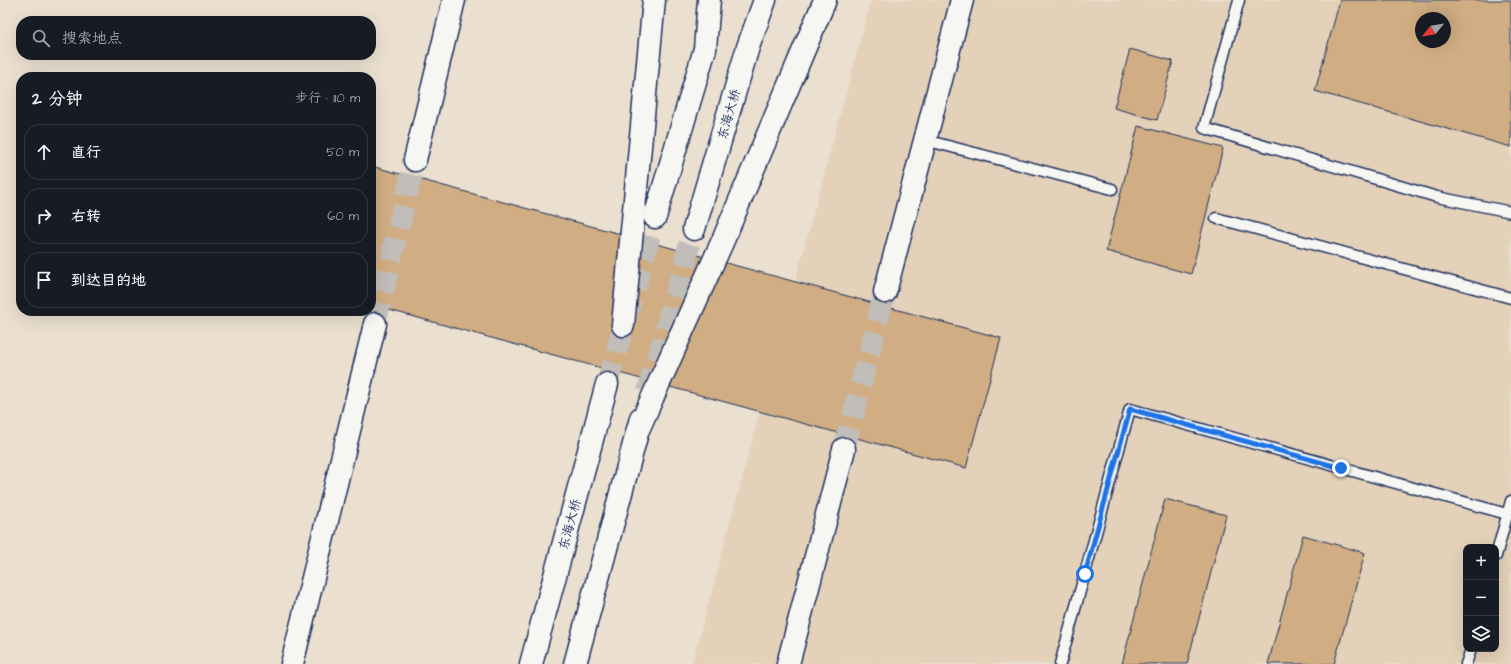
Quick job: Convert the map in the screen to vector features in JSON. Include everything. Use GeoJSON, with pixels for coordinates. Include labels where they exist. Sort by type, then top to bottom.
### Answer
{"type":"FeatureCollection","features":[{"type":"Feature","properties":{"kind":"highway"},"geometry":{"type":"LineString","coordinates":[[415,160],[454,0]]}},
{"type":"Feature","properties":{"kind":"highway"},"geometry":{"type":"LineString","coordinates":[[623,325],[654,0]]}},
{"type":"Feature","properties":{"kind":"highway"},"geometry":{"type":"LineString","coordinates":[[655,217],[705,49],[709,0]]}},
{"type":"Feature","properties":{"kind":"highway","name":"东海大桥"},"geometry":{"type":"LineString","coordinates":[[694,229],[748,47],[765,0]]}},
{"type":"Feature","properties":{"kind":"highway"},"geometry":{"type":"LineString","coordinates":[[637,432],[727,231],[825,0]]}},
{"type":"Feature","properties":{"kind":"highway"},"geometry":{"type":"LineString","coordinates":[[885,292],[962,0]]}},
{"type":"Feature","properties":{"kind":"highway"},"geometry":{"type":"LineString","coordinates":[[292,664],[375,324]]}},
{"type":"Feature","properties":{"kind":"highway","name":"东海大桥"},"geometry":{"type":"LineString","coordinates":[[530,664],[607,384]]}},
{"type":"Feature","properties":{"kind":"highway"},"geometry":{"type":"LineString","coordinates":[[575,664],[646,397]]}},
{"type":"Feature","properties":{"kind":"highway"},"geometry":{"type":"LineString","coordinates":[[788,664],[844,449]]}},
{"type":"Feature","properties":{"kind":"lane"},"geometry":{"type":"LineString","coordinates":[[1239,0],[1204,128],[1437,197],[1511,212]]}},
{"type":"Feature","properties":{"kind":"lane"},"geometry":{"type":"LineString","coordinates":[[925,140],[1112,189]]}},
{"type":"Feature","properties":{"kind":"lane"},"geometry":{"type":"LineString","coordinates":[[1216,218],[1511,298]]}},
{"type":"Feature","properties":{"kind":"lane"},"geometry":{"type":"LineString","coordinates":[[1060,664],[1130,409],[1507,514]]}},
{"type":"Feature","properties":{"kind":"lane"},"geometry":{"type":"LineString","coordinates":[[1499,545],[1511,501]]}},
{"type":"Feature","properties":{"kind":"lane"},"geometry":{"type":"LineString","coordinates":[[1466,664],[1469,652]]}},
{"type":"Feature","properties":{"kind":"shaded area"},"geometry":{"type":"Polygon","coordinates":[[[871,0],[1511,0],[1511,664],[692,664],[871,0]]]}},
{"type":"Feature","properties":{"kind":"building"},"geometry":{"type":"Polygon","coordinates":[[[1340,0],[1511,0],[1511,147],[1315,91],[1340,0]]]}},
{"type":"Feature","properties":{"kind":"building"},"geometry":{"type":"Polygon","coordinates":[[[1130,49],[1173,61],[1157,120],[1114,108],[1130,49]]]}},
{"type":"Feature","properties":{"kind":"building"},"geometry":{"type":"Polygon","coordinates":[[[1138,126],[1223,148],[1191,274],[1106,251],[1138,126]]]}},
{"type":"Feature","properties":{"kind":"building"},"geometry":{"type":"Polygon","coordinates":[[[376,167],[1001,338],[966,468],[376,306],[376,167]]]}},
{"type":"Feature","properties":{"kind":"building"},"geometry":{"type":"Polygon","coordinates":[[[1165,499],[1226,515],[1187,664],[1122,664],[1165,499]]]}},
{"type":"Feature","properties":{"kind":"building"},"geometry":{"type":"Polygon","coordinates":[[[1303,535],[1365,553],[1334,664],[1268,664],[1303,535]]]}},
{"type":"Feature","properties":{"kind":"tunnel"},"geometry":{"type":"LineString","coordinates":[[375,324],[415,160]]}},
{"type":"Feature","properties":{"kind":"tunnel"},"geometry":{"type":"LineString","coordinates":[[607,384],[655,217]]}},
{"type":"Feature","properties":{"kind":"tunnel"},"geometry":{"type":"LineString","coordinates":[[648,392],[694,229]]}},
{"type":"Feature","properties":{"kind":"tunnel"},"geometry":{"type":"LineString","coordinates":[[844,449],[885,292]]}},
{"type":"Feature","properties":{"kind":"route"},"geometry":{"type":"LineString","coordinates":[[1085,574],[1130,409],[1341,468]]}}]}
